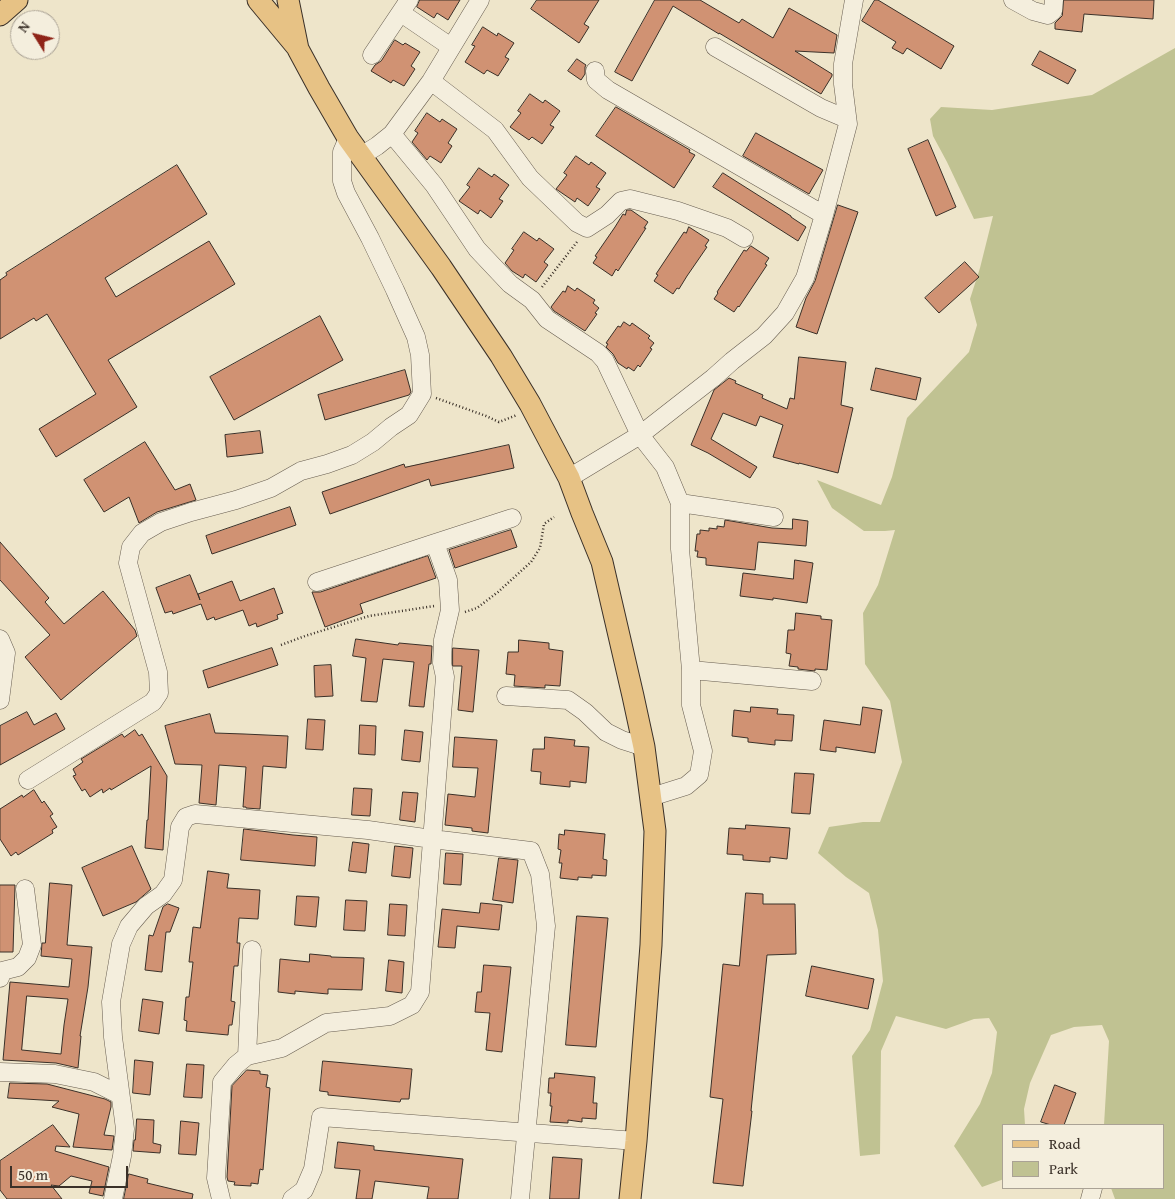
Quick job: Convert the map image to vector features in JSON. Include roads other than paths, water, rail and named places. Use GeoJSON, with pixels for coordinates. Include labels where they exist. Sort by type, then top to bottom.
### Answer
{"type":"FeatureCollection","features":[{"type":"Feature","properties":{"kind":"main road"},"geometry":{"type":"LineString","coordinates":[[0,15],[17,0]]}},
{"type":"Feature","properties":{"kind":"main road"},"geometry":{"type":"LineString","coordinates":[[258,0],[298,49],[348,138],[501,356],[530,404],[570,478],[602,562],[644,747],[655,831],[651,945],[630,1199]]}},
{"type":"Feature","properties":{"kind":"main road"},"geometry":{"type":"LineString","coordinates":[[288,0],[298,49]]}},
{"type":"Feature","properties":{"kind":"street"},"geometry":{"type":"LineString","coordinates":[[361,156],[392,134],[431,81],[480,0]]}},
{"type":"Feature","properties":{"kind":"street"},"geometry":{"type":"LineString","coordinates":[[570,478],[640,435],[764,336],[785,313],[804,278],[824,214],[848,124],[843,84],[843,64],[854,0]]}},
{"type":"Feature","properties":{"kind":"street"},"geometry":{"type":"LineString","coordinates":[[1013,0],[1033,11],[1048,15],[1053,11],[1054,0]]}},
{"type":"Feature","properties":{"kind":"street"},"geometry":{"type":"LineString","coordinates":[[372,54],[405,6],[451,47]]}},
{"type":"Feature","properties":{"kind":"street"},"geometry":{"type":"LineString","coordinates":[[715,47],[821,108],[847,118]]}},
{"type":"Feature","properties":{"kind":"street"},"geometry":{"type":"LineString","coordinates":[[595,71],[596,80],[608,90],[824,214]]}},
{"type":"Feature","properties":{"kind":"street"},"geometry":{"type":"LineString","coordinates":[[431,81],[496,130],[530,178],[577,222],[587,228],[607,215],[621,201],[630,199],[678,211],[727,228],[744,238]]}},
{"type":"Feature","properties":{"kind":"street"},"geometry":{"type":"LineString","coordinates":[[392,134],[434,185],[477,249],[510,284],[532,300],[548,318],[605,361],[640,435],[665,467],[680,503],[680,549],[691,705],[703,751],[698,775],[686,786],[651,797]]}},
{"type":"Feature","properties":{"kind":"street"},"geometry":{"type":"LineString","coordinates":[[28,780],[153,702],[160,693],[158,672],[128,563],[131,546],[142,532],[161,522],[236,500],[270,488],[301,471],[352,455],[409,415],[422,394],[420,355],[416,337],[382,264],[346,194],[342,180],[342,152],[348,138]]}},
{"type":"Feature","properties":{"kind":"street"},"geometry":{"type":"LineString","coordinates":[[680,503],[774,516]]}},
{"type":"Feature","properties":{"kind":"street"},"geometry":{"type":"LineString","coordinates":[[317,582],[512,518]]}},
{"type":"Feature","properties":{"kind":"street"},"geometry":{"type":"LineString","coordinates":[[222,1199],[216,1178],[222,1082],[236,1065],[247,1056],[282,1048],[326,1023],[390,1016],[412,1005],[420,992],[444,677],[442,663],[443,640],[450,610],[448,580],[435,542]]}},
{"type":"Feature","properties":{"kind":"street"},"geometry":{"type":"LineString","coordinates":[[0,640],[6,653],[0,700]]}},
{"type":"Feature","properties":{"kind":"street"},"geometry":{"type":"LineString","coordinates":[[690,670],[812,681]]}},
{"type":"Feature","properties":{"kind":"street"},"geometry":{"type":"LineString","coordinates":[[506,696],[568,700],[585,712],[606,732],[622,740],[644,747]]}},
{"type":"Feature","properties":{"kind":"street"},"geometry":{"type":"LineString","coordinates":[[113,1199],[122,1156],[125,1129],[113,1038],[111,1002],[121,944],[129,926],[146,906],[163,894],[173,880],[180,826],[186,817],[194,814],[368,830],[531,850],[540,874],[546,926],[520,1199]]}},
{"type":"Feature","properties":{"kind":"street"},"geometry":{"type":"LineString","coordinates":[[0,978],[2,971],[18,967],[27,958],[32,945],[25,890]]}},
{"type":"Feature","properties":{"kind":"street"},"geometry":{"type":"LineString","coordinates":[[247,1056],[252,950]]}},
{"type":"Feature","properties":{"kind":"street"},"geometry":{"type":"LineString","coordinates":[[0,1072],[55,1074],[94,1082],[120,1095]]}},
{"type":"Feature","properties":{"kind":"street"},"geometry":{"type":"LineString","coordinates":[[292,1199],[304,1190],[314,1170],[321,1117],[636,1141]]}}]}
